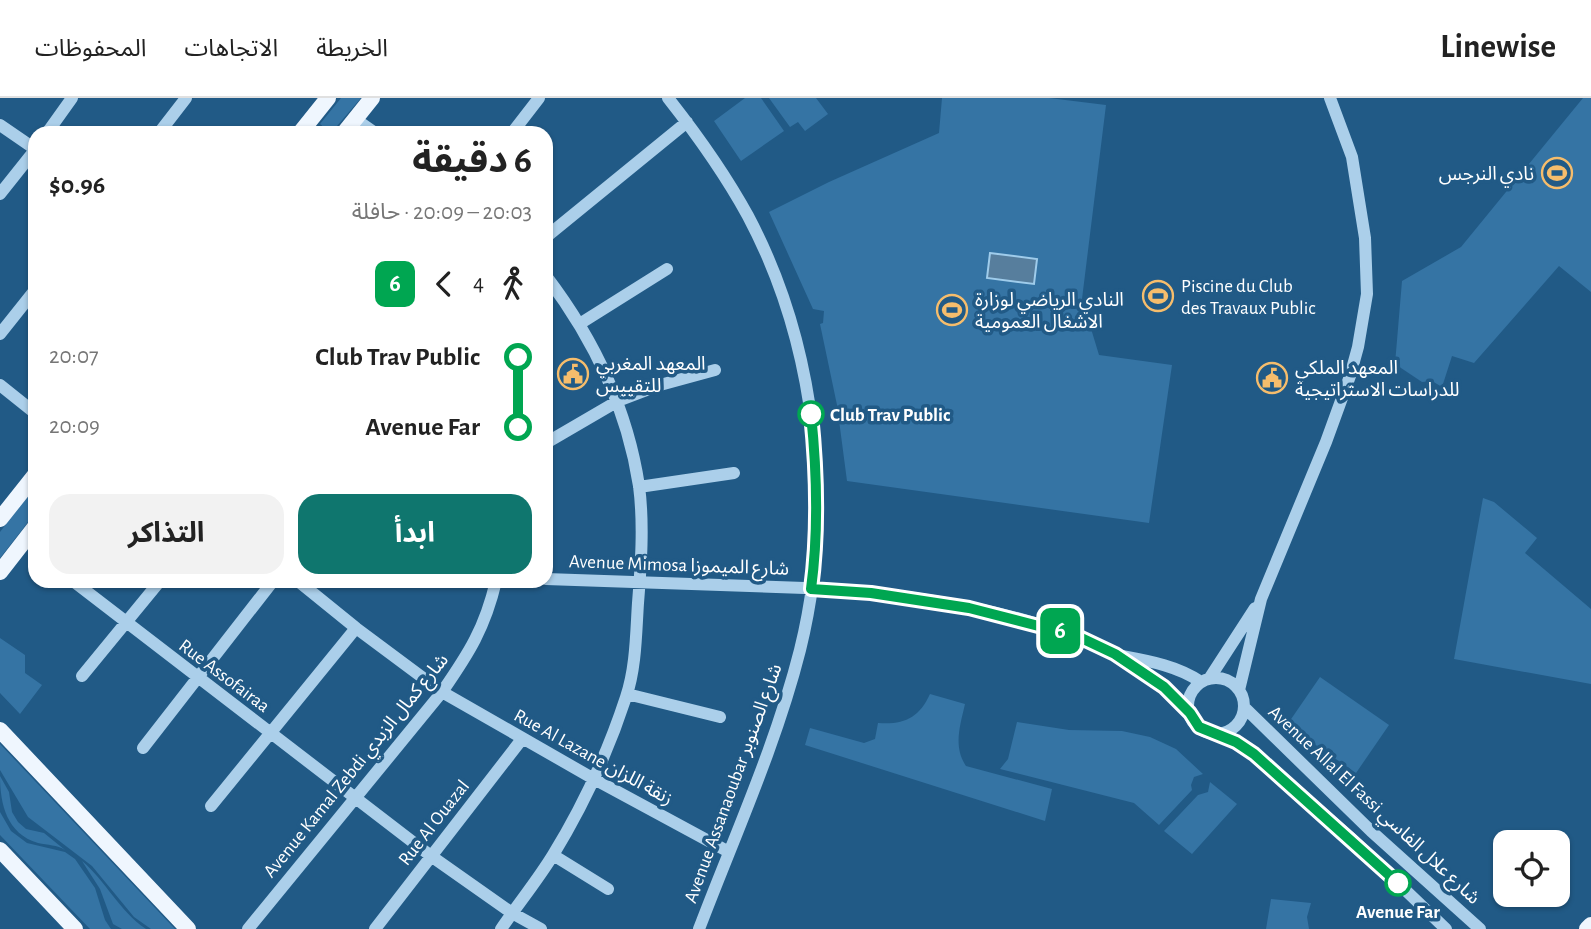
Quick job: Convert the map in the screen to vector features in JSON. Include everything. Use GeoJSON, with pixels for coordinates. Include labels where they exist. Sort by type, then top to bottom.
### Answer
{"type":"FeatureCollection","features":[{"type":"Feature","properties":{"kind":"main road"},"geometry":{"type":"LineString","coordinates":[[306,126],[328,98]]}},
{"type":"Feature","properties":{"kind":"main road"},"geometry":{"type":"LineString","coordinates":[[349,126],[372,98]]}},
{"type":"Feature","properties":{"kind":"main road"},"geometry":{"type":"LineString","coordinates":[[0,519],[28,484]]}},
{"type":"Feature","properties":{"kind":"main road"},"geometry":{"type":"LineString","coordinates":[[0,572],[28,547]]}},
{"type":"Feature","properties":{"kind":"main road"},"geometry":{"type":"LineString","coordinates":[[0,730],[188,929]]}},
{"type":"Feature","properties":{"kind":"main road"},"geometry":{"type":"LineString","coordinates":[[0,850],[75,929]]}},
{"type":"Feature","properties":{"kind":"main road"},"geometry":{"type":"LineString","coordinates":[[1587,929],[1591,925]]}},
{"type":"Feature","properties":{"kind":"street"},"geometry":{"type":"LineString","coordinates":[[52,126],[72,98]]}},
{"type":"Feature","properties":{"kind":"street"},"geometry":{"type":"LineString","coordinates":[[164,126],[186,98]]}},
{"type":"Feature","properties":{"kind":"street"},"geometry":{"type":"LineString","coordinates":[[517,126],[539,98]]}},
{"type":"Feature","properties":{"kind":"street","name":"Avenue Assanaoubar شارع الصنوبر"},"geometry":{"type":"LineString","coordinates":[[668,98],[718,164],[749,219],[774,276],[799,355],[811,412],[816,467],[816,542],[800,648],[776,730],[699,929]]}},
{"type":"Feature","properties":{"kind":"street"},"geometry":{"type":"LineString","coordinates":[[1215,733],[1231,729],[1242,715],[1244,707],[1240,690],[1261,599],[1327,440],[1358,347],[1367,295],[1365,238],[1352,157],[1330,98]]}},
{"type":"Feature","properties":{"kind":"street"},"geometry":{"type":"LineString","coordinates":[[355,118],[365,126]]}},
{"type":"Feature","properties":{"kind":"street"},"geometry":{"type":"LineString","coordinates":[[553,231],[687,122]]}},
{"type":"Feature","properties":{"kind":"street"},"geometry":{"type":"LineString","coordinates":[[0,125],[28,144]]}},
{"type":"Feature","properties":{"kind":"street"},"geometry":{"type":"LineString","coordinates":[[0,194],[28,158]]}},
{"type":"Feature","properties":{"kind":"street"},"geometry":{"type":"LineString","coordinates":[[581,323],[667,269]]}},
{"type":"Feature","properties":{"kind":"street"},"geometry":{"type":"LineString","coordinates":[[501,929],[553,855],[594,779],[627,694],[640,581],[639,487],[618,401],[581,323],[553,285]]}},
{"type":"Feature","properties":{"kind":"street"},"geometry":{"type":"LineString","coordinates":[[0,334],[28,299]]}},
{"type":"Feature","properties":{"kind":"street"},"geometry":{"type":"LineString","coordinates":[[553,439],[618,401],[660,385],[715,370]]}},
{"type":"Feature","properties":{"kind":"street"},"geometry":{"type":"LineString","coordinates":[[0,386],[28,408]]}},
{"type":"Feature","properties":{"kind":"street"},"geometry":{"type":"LineString","coordinates":[[639,487],[734,473]]}},
{"type":"Feature","properties":{"kind":"street","name":"Avenue Mimosa شارع الميموزا"},"geometry":{"type":"LineString","coordinates":[[553,579],[811,589]]}},
{"type":"Feature","properties":{"kind":"street","name":"Rue Assofairaa"},"geometry":{"type":"LineString","coordinates":[[82,588],[431,856],[512,913],[541,929]]}},
{"type":"Feature","properties":{"kind":"street"},"geometry":{"type":"LineString","coordinates":[[82,676],[154,588]]}},
{"type":"Feature","properties":{"kind":"street"},"geometry":{"type":"LineString","coordinates":[[143,748],[268,588]]}},
{"type":"Feature","properties":{"kind":"street","name":"Rue Al Lazane زنقة اللزان"},"geometry":{"type":"LineString","coordinates":[[307,588],[442,692],[729,852]]}},
{"type":"Feature","properties":{"kind":"street","name":"Avenue Kamal Zebdi شارع كمال الزبدي"},"geometry":{"type":"LineString","coordinates":[[248,929],[442,692],[471,651],[484,625],[494,588]]}},
{"type":"Feature","properties":{"kind":"street"},"geometry":{"type":"LineString","coordinates":[[811,589],[871,593],[969,608],[1077,636],[1115,654],[1164,687],[1190,713],[1199,727],[1236,742],[1254,754],[1361,848],[1446,929]]}},
{"type":"Feature","properties":{"kind":"street"},"geometry":{"type":"LineString","coordinates":[[1190,713],[1190,696],[1205,680],[1261,599]]}},
{"type":"Feature","properties":{"kind":"street"},"geometry":{"type":"LineString","coordinates":[[211,806],[356,628]]}},
{"type":"Feature","properties":{"kind":"street"},"geometry":{"type":"LineString","coordinates":[[1115,654],[1154,662],[1205,680],[1226,679],[1240,690]]}},
{"type":"Feature","properties":{"kind":"street"},"geometry":{"type":"LineString","coordinates":[[627,694],[720,717]]}},
{"type":"Feature","properties":{"kind":"street","name":"Avenue Allal El Fassi شارع علال الفاسي"},"geometry":{"type":"LineString","coordinates":[[1244,707],[1371,831],[1480,929]]}},
{"type":"Feature","properties":{"kind":"street","name":"Rue Al Ouazal"},"geometry":{"type":"LineString","coordinates":[[375,929],[522,739]]}},
{"type":"Feature","properties":{"kind":"street"},"geometry":{"type":"LineString","coordinates":[[553,855],[608,889]]}},
{"type":"Feature","properties":{"kind":"shaded area"},"geometry":{"type":"Polygon","coordinates":[[[341,98],[361,98],[337,126],[320,124],[341,98]]]}},
{"type":"Feature","properties":{"kind":"shaded area"},"geometry":{"type":"Polygon","coordinates":[[[745,98],[761,98],[784,131],[741,161],[714,121],[745,98]]]}},
{"type":"Feature","properties":{"kind":"shaded area"},"geometry":{"type":"Polygon","coordinates":[[[769,98],[816,98],[828,114],[805,131],[798,122],[790,127],[769,98]]]}},
{"type":"Feature","properties":{"kind":"shaded area","name":"النادي الرياضي لوزارة الاشغال العمومية"},"geometry":{"type":"Polygon","coordinates":[[[942,98],[1049,98],[1106,105],[1082,299],[1099,355],[1172,365],[1149,523],[847,481],[837,405],[820,324],[823,323],[824,311],[813,309],[769,212],[939,133],[942,98]]]}},
{"type":"Feature","properties":{"kind":"shaded area","name":"نادي النرجس"},"geometry":{"type":"Polygon","coordinates":[[[1583,98],[1591,98],[1591,292],[1559,266],[1474,363],[1452,356],[1442,387],[1432,381],[1422,382],[1395,364],[1402,281],[1461,247],[1583,98]]]}},
{"type":"Feature","properties":{"kind":"shaded area"},"geometry":{"type":"Polygon","coordinates":[[[990,253],[1037,259],[1034,284],[987,278],[990,253]]]}},
{"type":"Feature","properties":{"kind":"shaded area"},"geometry":{"type":"Polygon","coordinates":[[[28,495],[28,522],[0,558],[0,532],[28,495]]]}},
{"type":"Feature","properties":{"kind":"shaded area"},"geometry":{"type":"Polygon","coordinates":[[[1483,498],[1494,502],[1537,538],[1525,553],[1591,609],[1591,684],[1454,659],[1483,498]]]}},
{"type":"Feature","properties":{"kind":"shaded area"},"geometry":{"type":"Polygon","coordinates":[[[0,638],[25,655],[25,673],[42,685],[20,714],[0,693],[0,638]]]}},
{"type":"Feature","properties":{"kind":"shaded area"},"geometry":{"type":"Polygon","coordinates":[[[1320,677],[1389,725],[1356,773],[1287,725],[1320,677]]]}},
{"type":"Feature","properties":{"kind":"shaded area"},"geometry":{"type":"Polygon","coordinates":[[[930,694],[965,704],[959,744],[966,766],[1052,789],[1045,821],[805,745],[810,728],[864,743],[875,739],[878,723],[896,723],[910,718],[921,709],[930,694]]]}},
{"type":"Feature","properties":{"kind":"shaded area"},"geometry":{"type":"Polygon","coordinates":[[[1017,722],[1069,730],[1122,731],[1150,737],[1176,749],[1203,774],[1194,777],[1192,790],[1159,825],[1134,803],[1000,769],[1008,759],[1017,722]]]}},
{"type":"Feature","properties":{"kind":"shaded area"},"geometry":{"type":"Polygon","coordinates":[[[0,744],[175,929],[151,929],[134,917],[92,866],[28,817],[0,770],[0,744]]]}},
{"type":"Feature","properties":{"kind":"shaded area"},"geometry":{"type":"Polygon","coordinates":[[[0,776],[9,792],[12,812],[18,822],[26,829],[44,833],[65,850],[27,839],[19,833],[7,817],[0,776]]]}},
{"type":"Feature","properties":{"kind":"shaded area"},"geometry":{"type":"Polygon","coordinates":[[[1210,782],[1237,804],[1192,854],[1164,831],[1198,795],[1208,792],[1210,782]]]}},
{"type":"Feature","properties":{"kind":"shaded area"},"geometry":{"type":"Polygon","coordinates":[[[0,812],[11,831],[27,843],[65,852],[75,859],[95,888],[105,920],[111,929],[90,929],[0,835],[0,812]]]}},
{"type":"Feature","properties":{"kind":"shaded area"},"geometry":{"type":"Polygon","coordinates":[[[82,861],[128,914],[146,929],[122,929],[113,924],[100,889],[82,861]]]}},
{"type":"Feature","properties":{"kind":"shaded area"},"geometry":{"type":"Polygon","coordinates":[[[1271,899],[1311,903],[1307,917],[1309,929],[1266,929],[1271,899]]]}},
{"type":"Feature","properties":{"kind":"bus line","name":"6"},"geometry":{"type":"LineString","coordinates":[[811,414],[817,517],[811,589],[914,598],[969,608],[1077,636],[1115,654],[1164,687],[1190,713],[1199,727],[1236,742],[1254,754],[1398,883]]}},
{"type":"Feature","properties":{"kind":"place","name":"نادي النرجس"},"geometry":{"type":"Point","coordinates":[1557,173]}},
{"type":"Feature","properties":{"kind":"place","name":"Piscine du Club des Travaux Public"},"geometry":{"type":"Point","coordinates":[1158,296]}},
{"type":"Feature","properties":{"kind":"place","name":"النادي الرياضي لوزارة الاشغال العمومية"},"geometry":{"type":"Point","coordinates":[952,310]}},
{"type":"Feature","properties":{"kind":"place","name":"المعهد المغربي للتقييس"},"geometry":{"type":"Point","coordinates":[573,374]}},
{"type":"Feature","properties":{"kind":"place","name":"المعهد الملكي للدراسات الاستراتيجية"},"geometry":{"type":"Point","coordinates":[1272,378]}},
{"type":"Feature","properties":{"kind":"place","name":"Club Trav Public"},"geometry":{"type":"Point","coordinates":[811,414]}},
{"type":"Feature","properties":{"kind":"place","name":"Avenue Far"},"geometry":{"type":"Point","coordinates":[1398,883]}}]}
